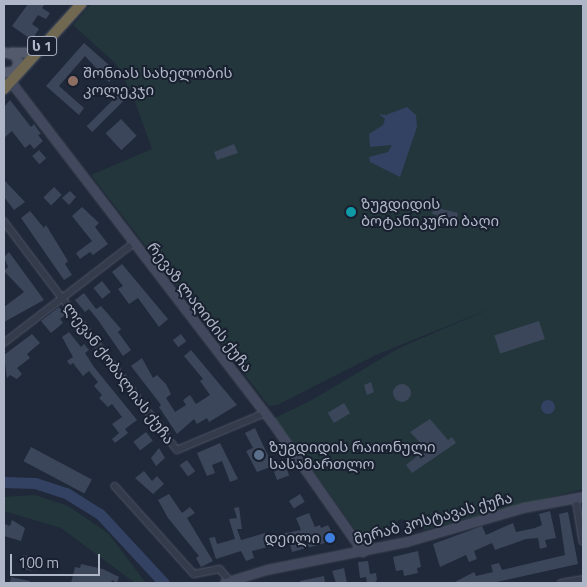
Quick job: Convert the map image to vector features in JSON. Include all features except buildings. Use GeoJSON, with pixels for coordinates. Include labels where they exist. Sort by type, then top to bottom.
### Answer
{"type":"FeatureCollection","features":[{"type":"Feature","properties":{"kind":"highway","name":"ს 1"},"geometry":{"type":"LineString","coordinates":[[5,82],[37,52],[81,4]]}},
{"type":"Feature","properties":{"kind":"main road"},"geometry":{"type":"LineString","coordinates":[[8,52],[37,52]]}},
{"type":"Feature","properties":{"kind":"main road"},"geometry":{"type":"LineString","coordinates":[[8,52],[19,68]]}},
{"type":"Feature","properties":{"kind":"street","name":"რევაზ ლაღიძის ქუჩა"},"geometry":{"type":"LineString","coordinates":[[5,82],[134,243],[265,413],[364,552]]}},
{"type":"Feature","properties":{"kind":"street","name":"ლევან ქობალიას ქუჩა"},"geometry":{"type":"LineString","coordinates":[[4,221],[177,450],[265,413]]}},
{"type":"Feature","properties":{"kind":"street"},"geometry":{"type":"LineString","coordinates":[[4,342],[63,299],[134,243]]}},
{"type":"Feature","properties":{"kind":"street"},"geometry":{"type":"LineString","coordinates":[[115,486],[194,574],[220,570],[229,583]]}},
{"type":"Feature","properties":{"kind":"street"},"geometry":{"type":"LineString","coordinates":[[579,498],[583,541]]}},
{"type":"Feature","properties":{"kind":"street","name":"მერაბ კოსტავას ქუჩა"},"geometry":{"type":"LineString","coordinates":[[229,583],[267,570],[364,552],[524,508],[579,498]]}},
{"type":"Feature","properties":{"kind":"street"},"geometry":{"type":"LineString","coordinates":[[561,583],[583,579]]}},
{"type":"Feature","properties":{"kind":"green space","name":"ზუგდიდის ბოტანიკური ბაღი"},"geometry":{"type":"Polygon","coordinates":[[[91,4],[582,4],[583,489],[424,530],[401,519],[367,540],[362,539],[275,418],[312,400],[399,348],[494,307],[376,355],[277,405],[269,406],[91,175],[152,149],[133,96],[116,64],[73,25],[91,4]]]}},
{"type":"Feature","properties":{"kind":"green space"},"geometry":{"type":"Polygon","coordinates":[[[35,495],[68,506],[108,533],[146,583],[135,583],[61,528],[4,511],[4,497],[35,495]]]}},
{"type":"Feature","properties":{"kind":"water"},"geometry":{"type":"Polygon","coordinates":[[[407,107],[416,115],[417,127],[400,177],[370,162],[369,157],[388,152],[392,145],[370,147],[369,134],[383,125],[385,119],[379,114],[386,115],[407,107]]]}},
{"type":"Feature","properties":{"kind":"water"},"geometry":{"type":"Polygon","coordinates":[[[545,400],[551,400],[555,407],[551,414],[545,414],[541,410],[541,404],[545,400]]]}},
{"type":"Feature","properties":{"kind":"waterway"},"geometry":{"type":"LineString","coordinates":[[4,482],[35,483],[66,493],[100,514],[164,583]]}},
{"type":"Feature","properties":{"kind":"place","name":"შონიას სახელობის კოლეკჯი"},"geometry":{"type":"Point","coordinates":[73,81]}},
{"type":"Feature","properties":{"kind":"place","name":"ზუგდიდის ბოტანიკური ბაღი"},"geometry":{"type":"Point","coordinates":[351,212]}},
{"type":"Feature","properties":{"kind":"place","name":"ზუგდიდის რაიონული სასამართლო"},"geometry":{"type":"Point","coordinates":[259,455]}},
{"type":"Feature","properties":{"kind":"place","name":"დეილი"},"geometry":{"type":"Point","coordinates":[330,538]}}]}
